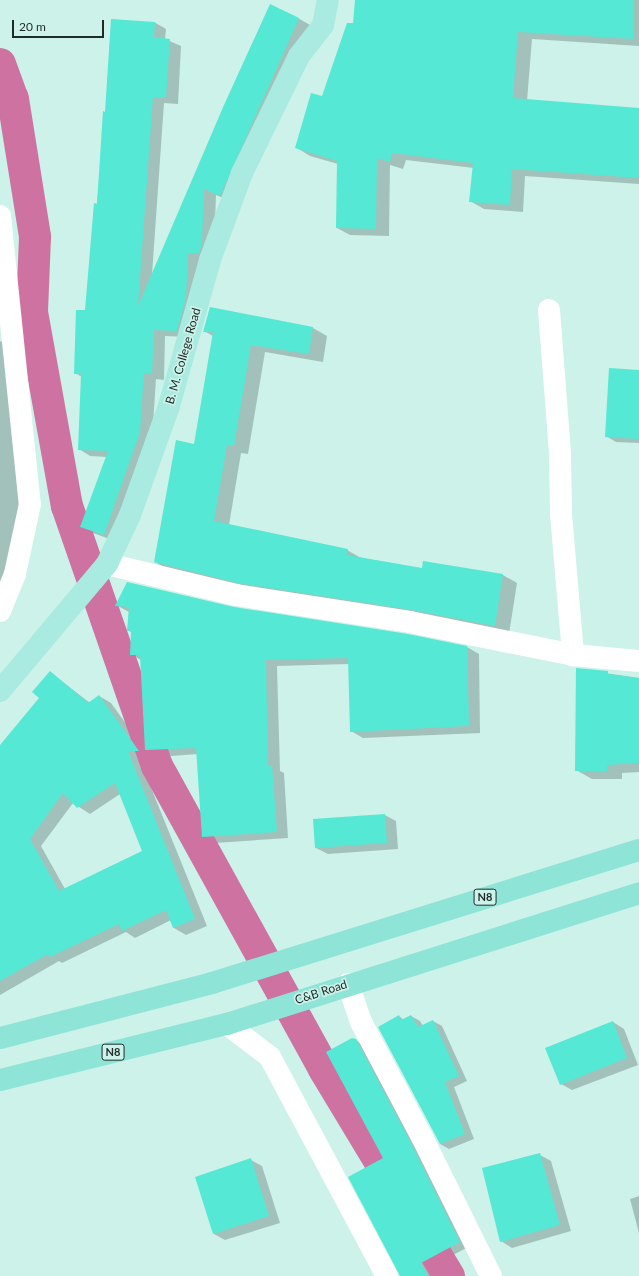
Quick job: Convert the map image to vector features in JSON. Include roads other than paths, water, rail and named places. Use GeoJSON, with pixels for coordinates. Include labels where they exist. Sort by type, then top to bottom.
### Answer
{"type":"FeatureCollection","features":[{"type":"Feature","properties":{"kind":"highway","name":"N8"},"geometry":{"type":"LineString","coordinates":[[0,1038],[212,983],[331,944],[639,850]]}},
{"type":"Feature","properties":{"kind":"highway","name":"C&B Road"},"geometry":{"type":"LineString","coordinates":[[0,1080],[227,1024],[348,984],[639,893]]}},
{"type":"Feature","properties":{"kind":"main road","name":"B. M. College Road"},"geometry":{"type":"LineString","coordinates":[[0,690],[72,608],[107,564],[130,515],[169,406],[210,260],[242,174],[299,56],[323,26],[328,0]]}},
{"type":"Feature","properties":{"kind":"street"},"geometry":{"type":"LineString","coordinates":[[0,216],[30,504],[15,574],[0,611]]}},
{"type":"Feature","properties":{"kind":"street"},"geometry":{"type":"LineString","coordinates":[[549,310],[560,454],[561,514],[573,655]]}},
{"type":"Feature","properties":{"kind":"street"},"geometry":{"type":"LineString","coordinates":[[107,564],[236,595],[410,622],[573,655],[639,661]]}},
{"type":"Feature","properties":{"kind":"street"},"geometry":{"type":"LineString","coordinates":[[348,984],[361,1022],[422,1137],[491,1276]]}},
{"type":"Feature","properties":{"kind":"street"},"geometry":{"type":"LineString","coordinates":[[227,1024],[270,1058],[387,1276]]}},
{"type":"Feature","properties":{"kind":"waterway"},"geometry":{"type":"LineString","coordinates":[[0,64],[13,99],[35,237],[32,312],[67,506],[157,766],[324,1069],[449,1276]]}}]}
